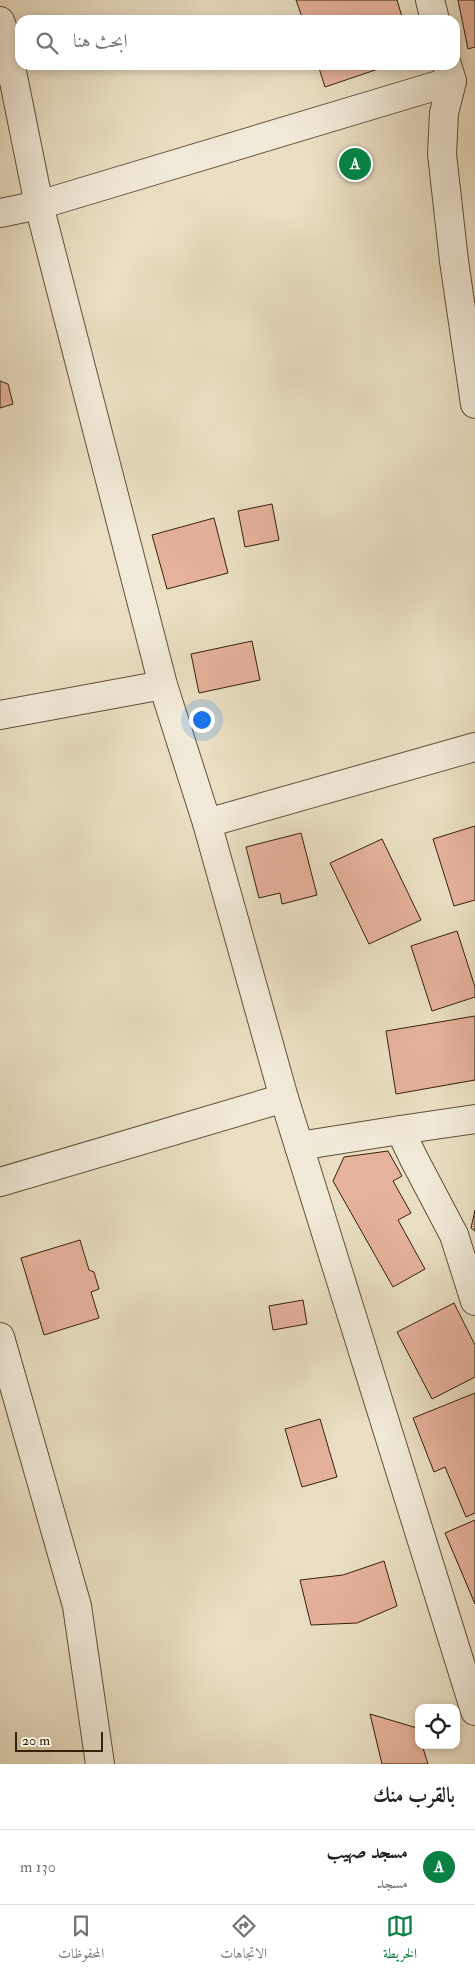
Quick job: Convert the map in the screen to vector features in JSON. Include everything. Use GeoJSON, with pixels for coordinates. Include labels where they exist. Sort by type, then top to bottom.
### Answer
{"type":"FeatureCollection","features":[{"type":"Feature","properties":{"kind":"street"},"geometry":{"type":"LineString","coordinates":[[430,0],[434,15]]}},
{"type":"Feature","properties":{"kind":"street"},"geometry":{"type":"LineString","coordinates":[[0,21],[4,32],[39,205],[163,685],[207,823],[284,1098],[475,1711]]}},
{"type":"Feature","properties":{"kind":"street"},"geometry":{"type":"LineString","coordinates":[[0,213],[39,205],[449,73],[444,113],[442,154],[454,261],[475,404]]}},
{"type":"Feature","properties":{"kind":"street"},"geometry":{"type":"LineString","coordinates":[[0,716],[163,685]]}},
{"type":"Feature","properties":{"kind":"street"},"geometry":{"type":"LineString","coordinates":[[207,823],[475,746]]}},
{"type":"Feature","properties":{"kind":"street"},"geometry":{"type":"LineString","coordinates":[[0,1182],[284,1098]]}},
{"type":"Feature","properties":{"kind":"street"},"geometry":{"type":"LineString","coordinates":[[299,1146],[475,1119]]}},
{"type":"Feature","properties":{"kind":"street"},"geometry":{"type":"LineString","coordinates":[[400,1130],[454,1235],[475,1301]]}},
{"type":"Feature","properties":{"kind":"street"},"geometry":{"type":"LineString","coordinates":[[0,1337],[77,1606],[100,1764]]}},
{"type":"Feature","properties":{"kind":"building"},"geometry":{"type":"Polygon","coordinates":[[[296,0],[397,0],[402,15],[301,15],[296,0]]]}},
{"type":"Feature","properties":{"kind":"building"},"geometry":{"type":"Polygon","coordinates":[[[458,0],[475,0],[475,47],[468,49],[458,0]]]}},
{"type":"Feature","properties":{"kind":"building"},"geometry":{"type":"Polygon","coordinates":[[[320,70],[375,70],[325,87],[320,70]]]}},
{"type":"Feature","properties":{"kind":"building"},"geometry":{"type":"Polygon","coordinates":[[[0,381],[8,384],[13,404],[0,408],[0,381]]]}},
{"type":"Feature","properties":{"kind":"building"},"geometry":{"type":"Polygon","coordinates":[[[272,504],[279,540],[245,547],[238,511],[272,504]]]}},
{"type":"Feature","properties":{"kind":"building"},"geometry":{"type":"Polygon","coordinates":[[[214,518],[228,573],[167,589],[152,535],[214,518]]]}},
{"type":"Feature","properties":{"kind":"building"},"geometry":{"type":"Polygon","coordinates":[[[252,641],[260,680],[199,693],[191,654],[252,641]]]}},
{"type":"Feature","properties":{"kind":"building"},"geometry":{"type":"Polygon","coordinates":[[[475,826],[475,900],[454,906],[433,839],[475,826]]]}},
{"type":"Feature","properties":{"kind":"building"},"geometry":{"type":"Polygon","coordinates":[[[301,833],[317,895],[282,904],[280,893],[259,898],[246,847],[301,833]]]}},
{"type":"Feature","properties":{"kind":"building"},"geometry":{"type":"Polygon","coordinates":[[[382,839],[421,920],[369,944],[330,863],[382,839]]]}},
{"type":"Feature","properties":{"kind":"building"},"geometry":{"type":"Polygon","coordinates":[[[457,931],[475,987],[475,997],[432,1011],[411,946],[457,931]]]}},
{"type":"Feature","properties":{"kind":"building"},"geometry":{"type":"Polygon","coordinates":[[[475,1016],[475,1080],[396,1094],[386,1031],[475,1016]]]}},
{"type":"Feature","properties":{"kind":"building"},"geometry":{"type":"Polygon","coordinates":[[[388,1151],[402,1176],[393,1181],[411,1213],[398,1220],[425,1269],[393,1287],[333,1181],[344,1157],[388,1151]]]}},
{"type":"Feature","properties":{"kind":"building"},"geometry":{"type":"Polygon","coordinates":[[[475,1210],[475,1231],[471,1228],[475,1210]]]}},
{"type":"Feature","properties":{"kind":"building"},"geometry":{"type":"Polygon","coordinates":[[[80,1240],[89,1270],[94,1272],[99,1289],[91,1292],[99,1318],[44,1335],[21,1258],[80,1240]]]}},
{"type":"Feature","properties":{"kind":"building"},"geometry":{"type":"Polygon","coordinates":[[[303,1300],[307,1324],[273,1330],[269,1306],[303,1300]]]}},
{"type":"Feature","properties":{"kind":"building"},"geometry":{"type":"Polygon","coordinates":[[[454,1303],[475,1345],[475,1377],[432,1399],[397,1332],[454,1303]]]}},
{"type":"Feature","properties":{"kind":"building"},"geometry":{"type":"Polygon","coordinates":[[[475,1393],[475,1513],[466,1517],[445,1467],[434,1472],[413,1418],[475,1393]]]}},
{"type":"Feature","properties":{"kind":"building"},"geometry":{"type":"Polygon","coordinates":[[[320,1419],[337,1477],[302,1487],[285,1429],[320,1419]]]}},
{"type":"Feature","properties":{"kind":"building"},"geometry":{"type":"Polygon","coordinates":[[[475,1520],[475,1604],[445,1533],[475,1520]]]}},
{"type":"Feature","properties":{"kind":"building"},"geometry":{"type":"Polygon","coordinates":[[[384,1561],[397,1606],[357,1623],[311,1625],[300,1580],[343,1575],[384,1561]]]}},
{"type":"Feature","properties":{"kind":"building"},"geometry":{"type":"Polygon","coordinates":[[[370,1714],[415,1727],[415,1749],[423,1749],[428,1764],[382,1764],[370,1714]]]}},
{"type":"Feature","properties":{"kind":"place","name":"مسجد صهيب"},"geometry":{"type":"Point","coordinates":[355,164]}}]}
